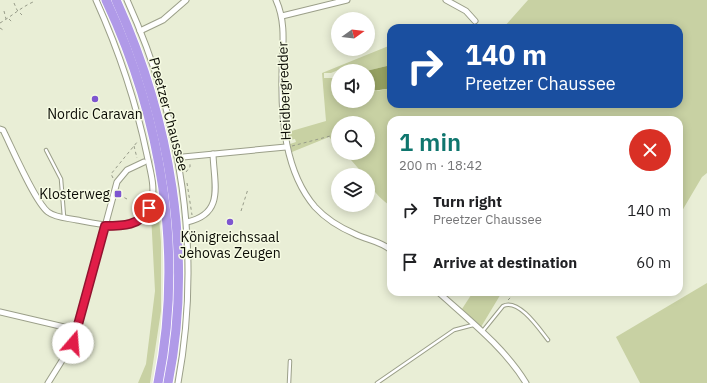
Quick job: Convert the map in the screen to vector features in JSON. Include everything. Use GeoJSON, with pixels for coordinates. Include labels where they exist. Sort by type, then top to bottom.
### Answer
{"type":"FeatureCollection","features":[{"type":"Feature","properties":{"kind":"highway","name":"Preetzer Chaussee"},"geometry":{"type":"LineString","coordinates":[[106,0],[123,40],[142,95],[154,141],[166,209],[169,241],[169,296],[164,356],[158,383]]}},
{"type":"Feature","properties":{"kind":"highway","name":"Preetzer Chaussee"},"geometry":{"type":"LineString","coordinates":[[116,0],[136,48],[153,99],[167,154],[174,195],[178,241],[178,304],[173,358],[168,383]]}},
{"type":"Feature","properties":{"kind":"street"},"geometry":{"type":"LineString","coordinates":[[0,129],[40,203],[48,212],[64,218],[105,226],[130,225],[143,216],[151,202],[152,184],[143,136],[130,91],[96,0]]}},
{"type":"Feature","properties":{"kind":"street","name":"Preetzer Chaussee"},"geometry":{"type":"LineString","coordinates":[[127,0],[140,31],[161,92],[180,169],[187,222],[188,296],[178,383]]}},
{"type":"Feature","properties":{"kind":"street"},"geometry":{"type":"LineString","coordinates":[[140,31],[163,20],[186,0]]}},
{"type":"Feature","properties":{"kind":"street","name":"Heidbergredder"},"geometry":{"type":"LineString","coordinates":[[276,0],[282,16],[282,76],[286,147],[290,160],[305,192],[316,207],[342,228],[387,247]]}},
{"type":"Feature","properties":{"kind":"street"},"geometry":{"type":"LineString","coordinates":[[282,16],[346,0]]}},
{"type":"Feature","properties":{"kind":"street"},"geometry":{"type":"LineString","coordinates":[[446,0],[466,11],[474,21]]}},
{"type":"Feature","properties":{"kind":"street"},"geometry":{"type":"LineString","coordinates":[[186,156],[286,147]]}},
{"type":"Feature","properties":{"kind":"street"},"geometry":{"type":"LineString","coordinates":[[187,222],[205,216],[213,206],[213,154]]}},
{"type":"Feature","properties":{"kind":"street"},"geometry":{"type":"LineString","coordinates":[[48,383],[70,348],[77,330],[113,192],[117,182],[127,170],[141,162]]}},
{"type":"Feature","properties":{"kind":"street"},"geometry":{"type":"LineString","coordinates":[[442,296],[482,332],[518,369],[526,383]]}},
{"type":"Feature","properties":{"kind":"street"},"geometry":{"type":"LineString","coordinates":[[0,312],[77,330]]}},
{"type":"Feature","properties":{"kind":"lane"},"geometry":{"type":"LineString","coordinates":[[46,150],[61,179],[64,218]]}},
{"type":"Feature","properties":{"kind":"lane"},"geometry":{"type":"LineString","coordinates":[[482,332],[506,304],[526,312],[548,340]]}},
{"type":"Feature","properties":{"kind":"lane"},"geometry":{"type":"LineString","coordinates":[[379,382],[454,330],[473,325]]}},
{"type":"Feature","properties":{"kind":"lane"},"geometry":{"type":"LineString","coordinates":[[289,383],[290,361]]}},
{"type":"Feature","properties":{"kind":"path"},"geometry":{"type":"LineString","coordinates":[[9,19],[17,10],[33,2]]}},
{"type":"Feature","properties":{"kind":"path"},"geometry":{"type":"LineString","coordinates":[[14,3],[17,10],[22,15]]}},
{"type":"Feature","properties":{"kind":"path"},"geometry":{"type":"LineString","coordinates":[[4,11],[6,19]]}},
{"type":"Feature","properties":{"kind":"path"},"geometry":{"type":"LineString","coordinates":[[0,23],[6,19],[9,19],[13,23]]}},
{"type":"Feature","properties":{"kind":"path"},"geometry":{"type":"LineString","coordinates":[[286,147],[331,136]]}},
{"type":"Feature","properties":{"kind":"path"},"geometry":{"type":"LineString","coordinates":[[117,182],[111,174],[140,139]]}},
{"type":"Feature","properties":{"kind":"path"},"geometry":{"type":"LineString","coordinates":[[134,145],[141,162]]}},
{"type":"Feature","properties":{"kind":"path"},"geometry":{"type":"LineString","coordinates":[[184,174],[190,167],[186,156]]}},
{"type":"Feature","properties":{"kind":"path"},"geometry":{"type":"LineString","coordinates":[[241,211],[248,189]]}},
{"type":"Feature","properties":{"kind":"path"},"geometry":{"type":"LineString","coordinates":[[113,192],[127,199]]}},
{"type":"Feature","properties":{"kind":"path"},"geometry":{"type":"LineString","coordinates":[[506,304],[511,296]]}},
{"type":"Feature","properties":{"kind":"shaded area"},"geometry":{"type":"Polygon","coordinates":[[[528,0],[707,0],[707,173],[702,177],[683,209],[683,116],[387,116],[387,203],[375,191],[375,168],[358,168],[351,160],[375,160],[375,116],[331,116],[331,139],[329,137],[292,152],[290,144],[296,142],[295,139],[290,140],[288,132],[326,121],[322,73],[331,69],[331,73],[324,73],[324,78],[331,78],[331,108],[375,108],[375,90],[387,89],[387,108],[683,108],[683,24],[507,24],[528,0]]]}},
{"type":"Feature","properties":{"kind":"shaded area"},"geometry":{"type":"Polygon","coordinates":[[[387,47],[387,66],[375,69],[375,64],[344,64],[364,56],[375,56],[375,51],[387,47]]]}},
{"type":"Feature","properties":{"kind":"shaded area"},"geometry":{"type":"Polygon","coordinates":[[[387,66],[387,89],[375,90],[375,69],[387,66]]]}},
{"type":"Feature","properties":{"kind":"shaded area"},"geometry":{"type":"Polygon","coordinates":[[[157,192],[161,242],[161,311],[150,383],[138,383],[146,364],[155,291],[151,214],[157,192]]]}},
{"type":"Feature","properties":{"kind":"shaded area"},"geometry":{"type":"Polygon","coordinates":[[[707,283],[707,383],[640,383],[616,337],[707,283]]]}},
{"type":"Feature","properties":{"kind":"shaded area"},"geometry":{"type":"Polygon","coordinates":[[[470,296],[500,296],[481,327],[462,309],[470,296]]]}},
{"type":"Feature","properties":{"kind":"tunnel"},"geometry":{"type":"LineString","coordinates":[[145,162],[183,157]]}},
{"type":"Feature","properties":{"kind":"place","name":"Nordic Caravan"},"geometry":{"type":"Point","coordinates":[95,99]}},
{"type":"Feature","properties":{"kind":"place","name":"Klosterweg"},"geometry":{"type":"Point","coordinates":[118,194]}},
{"type":"Feature","properties":{"kind":"place","name":"Königreichssaal Jehovas Zeugen"},"geometry":{"type":"Point","coordinates":[230,222]}},
{"type":"Feature","properties":{"kind":"route"},"geometry":{"type":"LineString","coordinates":[[73,343],[96,264],[105,226],[130,225],[147,213],[149,208]]}}]}
